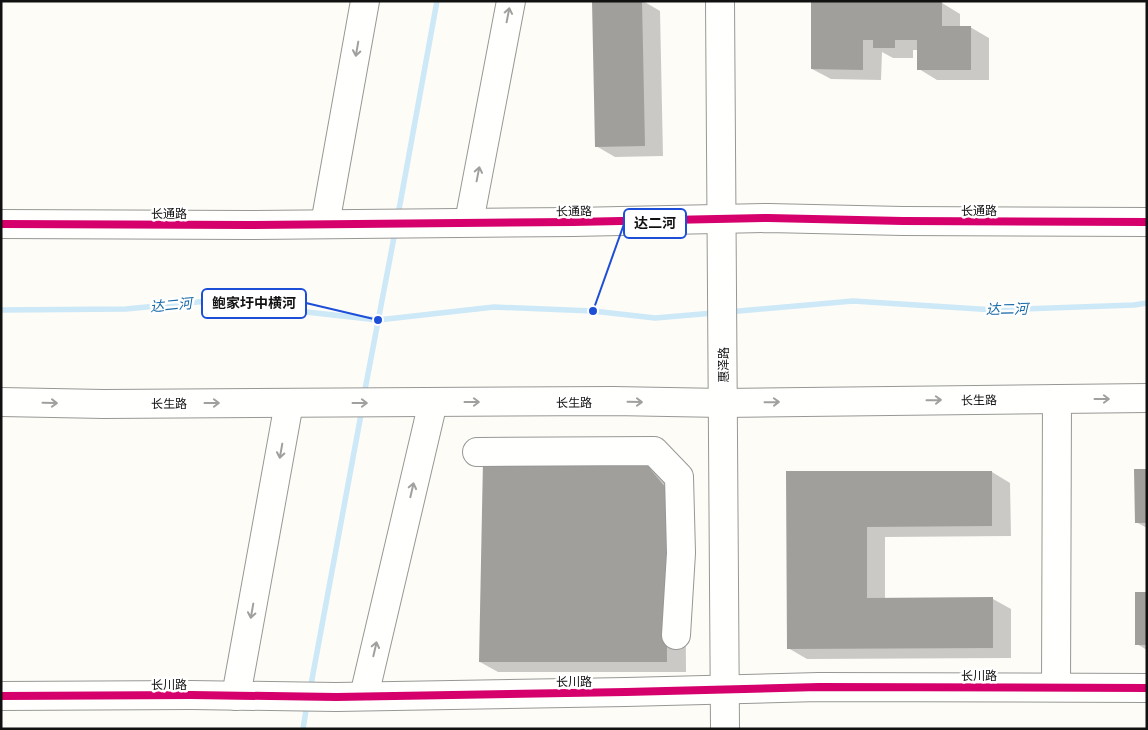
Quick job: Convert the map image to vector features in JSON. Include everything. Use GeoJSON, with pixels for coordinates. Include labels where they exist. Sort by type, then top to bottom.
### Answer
{"type":"FeatureCollection","features":[{"type":"Feature","properties":{"kind":"street"},"geometry":{"type":"LineString","coordinates":[[333,224],[365,1]]}},
{"type":"Feature","properties":{"kind":"street"},"geometry":{"type":"LineString","coordinates":[[458,223],[511,1]]}},
{"type":"Feature","properties":{"kind":"street","name":"惠泽路"},"geometry":{"type":"LineString","coordinates":[[720,1],[725,729]]}},
{"type":"Feature","properties":{"kind":"street","name":"长通路"},"geometry":{"type":"LineString","coordinates":[[1,224],[458,223],[722,218],[903,222],[1147,222]]}},
{"type":"Feature","properties":{"kind":"street","name":"长生路"},"geometry":{"type":"LineString","coordinates":[[1,402],[723,403],[1147,398]]}},
{"type":"Feature","properties":{"kind":"street"},"geometry":{"type":"LineString","coordinates":[[1056,687],[1057,399]]}},
{"type":"Feature","properties":{"kind":"street"},"geometry":{"type":"LineString","coordinates":[[364,696],[419,402]]}},
{"type":"Feature","properties":{"kind":"street"},"geometry":{"type":"LineString","coordinates":[[236,696],[302,403]]}},
{"type":"Feature","properties":{"kind":"street"},"geometry":{"type":"LineString","coordinates":[[477,452],[654,451],[679,477],[681,553],[676,636]]}},
{"type":"Feature","properties":{"kind":"street"},"geometry":{"type":"LineString","coordinates":[[681,553],[724,551]]}},
{"type":"Feature","properties":{"kind":"street","name":"长川路"},"geometry":{"type":"LineString","coordinates":[[1,696],[336,697],[626,692],[725,688],[1147,688]]}},
{"type":"Feature","properties":{"kind":"building"},"geometry":{"type":"Polygon","coordinates":[[[592,1],[642,1],[645,146],[595,147],[592,1]]]}},
{"type":"Feature","properties":{"kind":"building"},"geometry":{"type":"Polygon","coordinates":[[[811,2],[942,2],[942,26],[971,26],[971,70],[917,70],[917,40],[895,40],[895,48],[873,48],[873,40],[863,40],[863,70],[811,69],[811,2]]]}},
{"type":"Feature","properties":{"kind":"building"},"geometry":{"type":"Polygon","coordinates":[[[643,460],[666,488],[667,662],[479,662],[483,461],[643,460]]]}},
{"type":"Feature","properties":{"kind":"building"},"geometry":{"type":"Polygon","coordinates":[[[1134,469],[1147,469],[1147,523],[1135,523],[1134,469]]]}},
{"type":"Feature","properties":{"kind":"building"},"geometry":{"type":"Polygon","coordinates":[[[786,471],[992,471],[992,526],[867,527],[867,598],[993,597],[993,648],[787,649],[786,471]]]}},
{"type":"Feature","properties":{"kind":"building"},"geometry":{"type":"Polygon","coordinates":[[[1135,592],[1147,592],[1147,645],[1135,645],[1135,592]]]}},
{"type":"Feature","properties":{"kind":"waterway"},"geometry":{"type":"LineString","coordinates":[[398,215],[437,1]]}},
{"type":"Feature","properties":{"kind":"waterway"},"geometry":{"type":"LineString","coordinates":[[364,395],[395,232]]}},
{"type":"Feature","properties":{"kind":"waterway","name":"达二河"},"geometry":{"type":"LineString","coordinates":[[1,310],[126,309],[208,301],[378,320],[494,307],[593,311],[655,318],[714,313]]}},
{"type":"Feature","properties":{"kind":"waterway","name":"达二河"},"geometry":{"type":"LineString","coordinates":[[728,312],[853,301],[995,310],[1147,303]]}},
{"type":"Feature","properties":{"kind":"waterway"},"geometry":{"type":"LineString","coordinates":[[310,690],[362,409]]}},
{"type":"Feature","properties":{"kind":"waterway"},"geometry":{"type":"LineString","coordinates":[[303,729],[307,704]]}},
{"type":"Feature","properties":{"kind":"cycle path"},"geometry":{"type":"LineString","coordinates":[[1,224],[248,225],[768,218],[903,221],[1147,222]]}},
{"type":"Feature","properties":{"kind":"cycle path"},"geometry":{"type":"LineString","coordinates":[[1,696],[191,695],[336,697],[819,687],[1147,688]]}},
{"type":"Feature","properties":{"kind":"place","name":"达二河"},"geometry":{"type":"Point","coordinates":[593,311]}},
{"type":"Feature","properties":{"kind":"place","name":"鲍家圩中横河"},"geometry":{"type":"Point","coordinates":[378,320]}}]}
